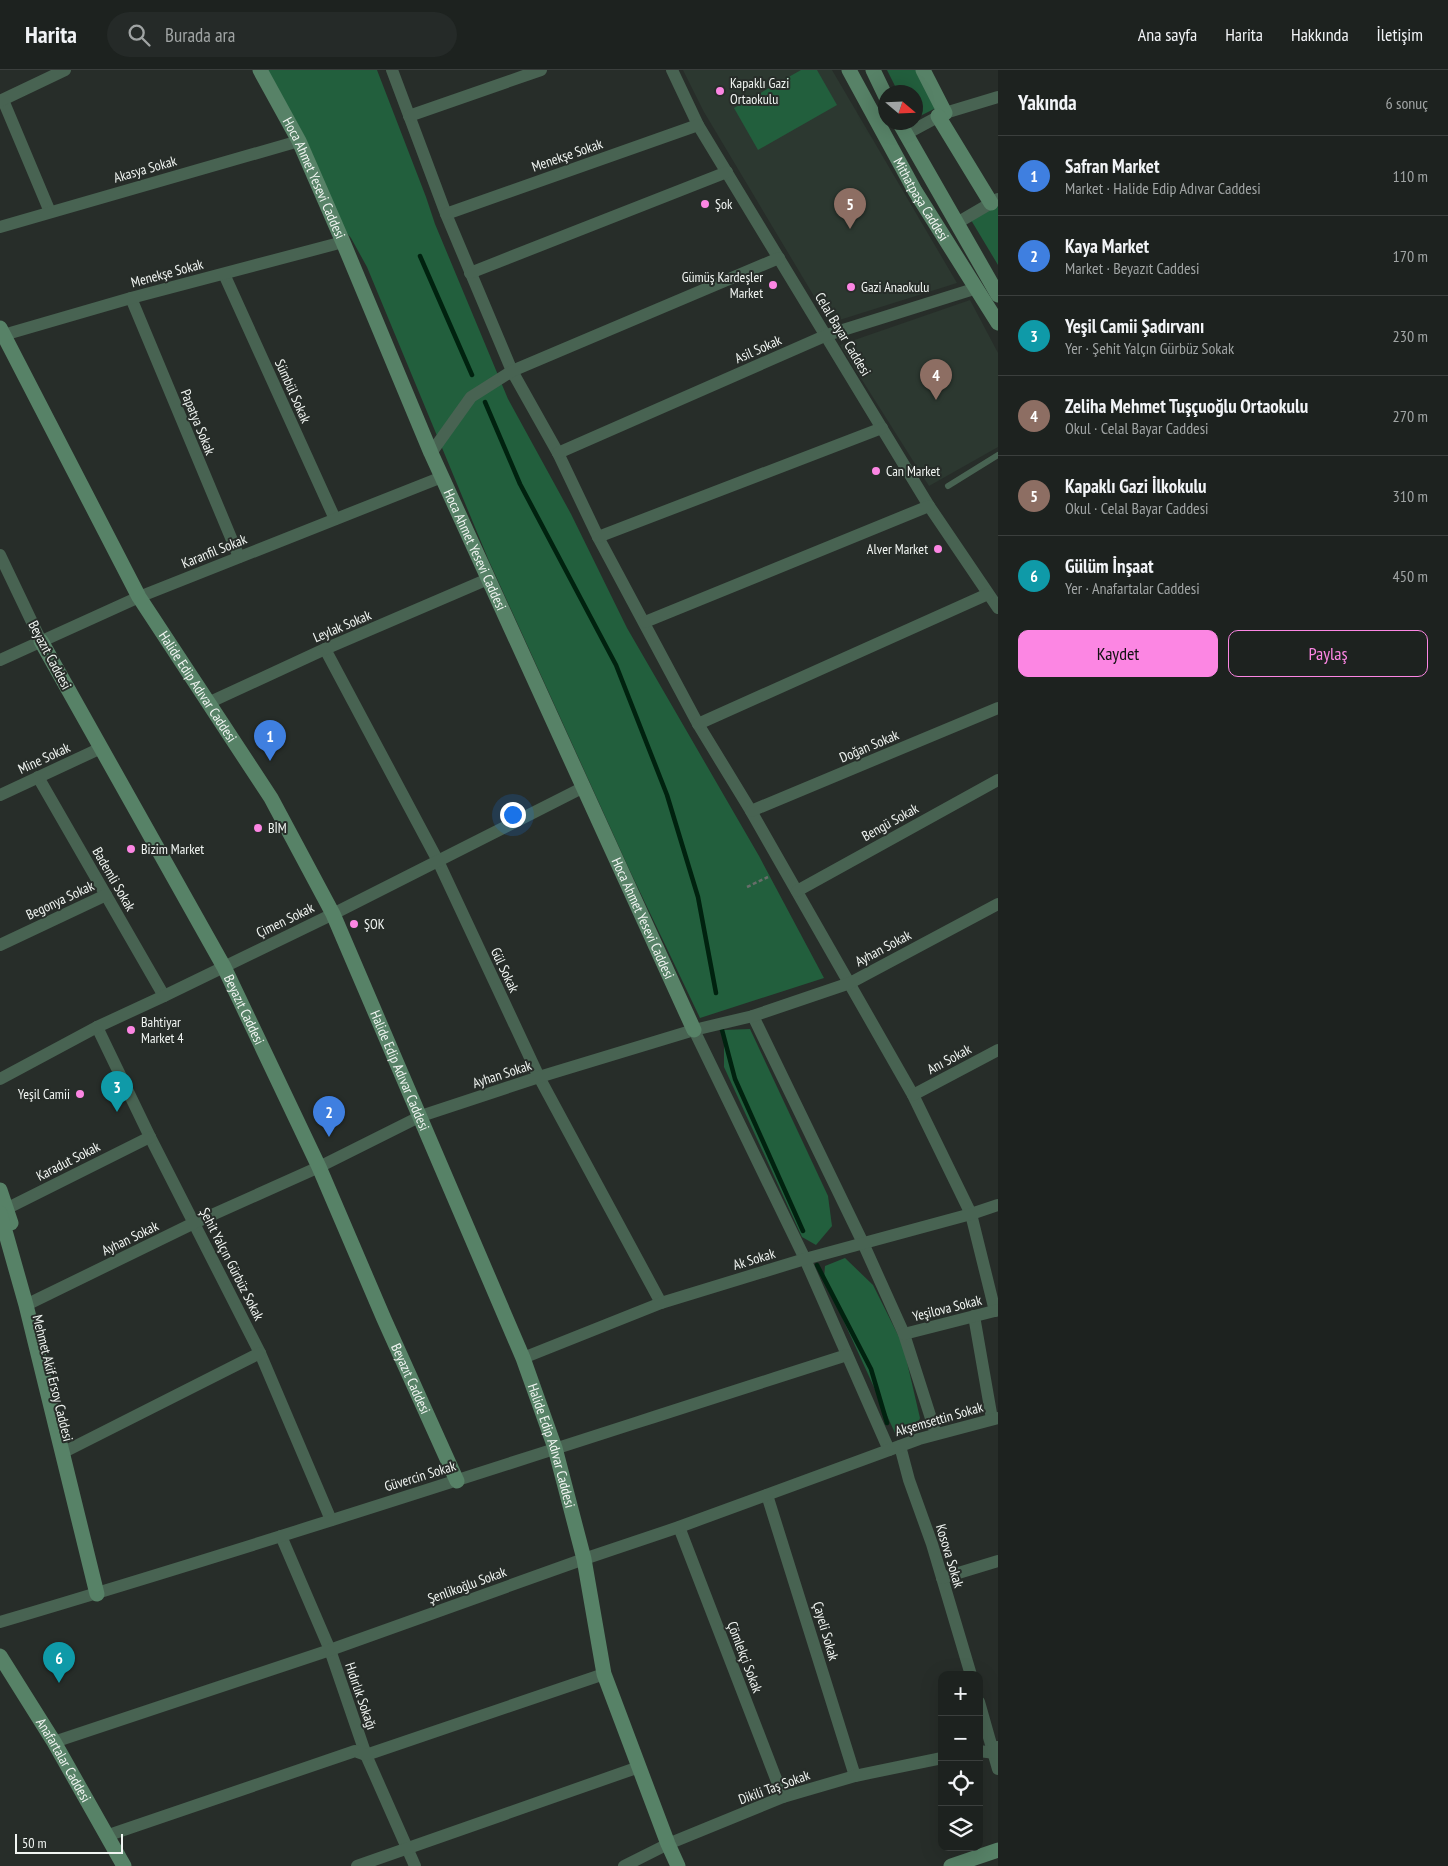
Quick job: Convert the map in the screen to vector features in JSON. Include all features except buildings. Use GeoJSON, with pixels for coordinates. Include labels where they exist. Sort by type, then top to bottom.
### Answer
{"type":"FeatureCollection","features":[{"type":"Feature","properties":{"kind":"street"},"geometry":{"type":"LineString","coordinates":[[50,212],[2,101],[65,70]]}},
{"type":"Feature","properties":{"kind":"street","name":"Hoca Ahmet Yesevi Caddesi"},"geometry":{"type":"LineString","coordinates":[[260,70],[299,141],[431,453],[582,788],[694,1030]]}},
{"type":"Feature","properties":{"kind":"street"},"geometry":{"type":"LineString","coordinates":[[392,70],[446,214],[512,371],[558,453],[598,537],[698,724],[751,811],[913,1095],[971,1214],[996,1311]]}},
{"type":"Feature","properties":{"kind":"street"},"geometry":{"type":"LineString","coordinates":[[410,116],[541,70]]}},
{"type":"Feature","properties":{"kind":"street","name":"Celal Bayar Caddesi"},"geometry":{"type":"LineString","coordinates":[[672,70],[698,125],[929,506],[998,608]]}},
{"type":"Feature","properties":{"kind":"street","name":"Mithatpaşa Caddesi"},"geometry":{"type":"LineString","coordinates":[[849,70],[916,191],[998,323]]}},
{"type":"Feature","properties":{"kind":"street"},"geometry":{"type":"LineString","coordinates":[[873,70],[880,85]]}},
{"type":"Feature","properties":{"kind":"street"},"geometry":{"type":"LineString","coordinates":[[923,70],[941,114],[994,201],[957,222]]}},
{"type":"Feature","properties":{"kind":"street"},"geometry":{"type":"LineString","coordinates":[[923,121],[998,97]]}},
{"type":"Feature","properties":{"kind":"street","name":"Menekşe Sokak"},"geometry":{"type":"LineString","coordinates":[[446,214],[698,125]]}},
{"type":"Feature","properties":{"kind":"street","name":"Mithatpaşa Caddesi"},"geometry":{"type":"LineString","coordinates":[[904,130],[998,295]]}},
{"type":"Feature","properties":{"kind":"street","name":"Akasya Sokak"},"geometry":{"type":"LineString","coordinates":[[0,227],[299,141]]}},
{"type":"Feature","properties":{"kind":"street"},"geometry":{"type":"LineString","coordinates":[[470,272],[727,172]]}},
{"type":"Feature","properties":{"kind":"street","name":"Menekşe Sokak"},"geometry":{"type":"LineString","coordinates":[[1,332],[343,242]]}},
{"type":"Feature","properties":{"kind":"street"},"geometry":{"type":"LineString","coordinates":[[431,453],[471,396],[512,371],[779,258]]}},
{"type":"Feature","properties":{"kind":"street","name":"Sümbül Sokak"},"geometry":{"type":"LineString","coordinates":[[224,274],[335,519]]}},
{"type":"Feature","properties":{"kind":"street","name":"Asil Sokak"},"geometry":{"type":"LineString","coordinates":[[558,453],[826,335],[977,288]]}},
{"type":"Feature","properties":{"kind":"street","name":"Papatya Sokak"},"geometry":{"type":"LineString","coordinates":[[131,298],[239,558]]}},
{"type":"Feature","properties":{"kind":"street","name":"Halide Edip Adıvar Caddesi"},"geometry":{"type":"LineString","coordinates":[[1,332],[139,597],[271,798],[333,914],[523,1358],[554,1448],[584,1559],[604,1674],[678,1866]]}},
{"type":"Feature","properties":{"kind":"street"},"geometry":{"type":"LineString","coordinates":[[598,537],[882,428]]}},
{"type":"Feature","properties":{"kind":"street","name":"Karanfil Sokak"},"geometry":{"type":"LineString","coordinates":[[0,660],[139,597],[442,477]]}},
{"type":"Feature","properties":{"kind":"street"},"geometry":{"type":"LineString","coordinates":[[645,622],[929,506]]}},
{"type":"Feature","properties":{"kind":"street","name":"Beyazıt Caddesi"},"geometry":{"type":"LineString","coordinates":[[0,555],[41,641],[224,967],[319,1167],[384,1319],[457,1480]]}},
{"type":"Feature","properties":{"kind":"street","name":"Leylak Sokak"},"geometry":{"type":"LineString","coordinates":[[208,703],[325,649],[488,579]]}},
{"type":"Feature","properties":{"kind":"street"},"geometry":{"type":"LineString","coordinates":[[698,724],[988,594]]}},
{"type":"Feature","properties":{"kind":"street","name":"Gül Sokak"},"geometry":{"type":"LineString","coordinates":[[325,649],[438,861],[539,1077],[661,1303]]}},
{"type":"Feature","properties":{"kind":"street","name":"Doğan Sokak"},"geometry":{"type":"LineString","coordinates":[[751,811],[998,708]]}},
{"type":"Feature","properties":{"kind":"street","name":"Mine Sokak"},"geometry":{"type":"LineString","coordinates":[[0,795],[101,748]]}},
{"type":"Feature","properties":{"kind":"street","name":"Bademli Sokak"},"geometry":{"type":"LineString","coordinates":[[38,777],[164,996]]}},
{"type":"Feature","properties":{"kind":"street","name":"Bengü Sokak"},"geometry":{"type":"LineString","coordinates":[[797,891],[998,780]]}},
{"type":"Feature","properties":{"kind":"street","name":"Çimen Sokak"},"geometry":{"type":"LineString","coordinates":[[0,1079],[96,1027],[333,914],[582,788]]}},
{"type":"Feature","properties":{"kind":"street","name":"Begonya Sokak"},"geometry":{"type":"LineString","coordinates":[[0,945],[106,895]]}},
{"type":"Feature","properties":{"kind":"street","name":"Ayhan Sokak"},"geometry":{"type":"LineString","coordinates":[[30,1303],[194,1223],[319,1167],[420,1116],[539,1077],[694,1030],[753,1016],[850,983],[998,904]]}},
{"type":"Feature","properties":{"kind":"street"},"geometry":{"type":"LineString","coordinates":[[753,1016],[863,1243],[904,1334],[936,1434]]}},
{"type":"Feature","properties":{"kind":"street","name":"Şehit Yalçın Gürbüz Sokak"},"geometry":{"type":"LineString","coordinates":[[96,1027],[260,1353],[332,1520]]}},
{"type":"Feature","properties":{"kind":"street","name":"Kosova Sokak"},"geometry":{"type":"LineString","coordinates":[[694,1030],[805,1259],[847,1355],[909,1480],[932,1544],[970,1671]]}},
{"type":"Feature","properties":{"kind":"street","name":"Anı Sokak"},"geometry":{"type":"LineString","coordinates":[[913,1095],[998,1050]]}},
{"type":"Feature","properties":{"kind":"street","name":"Karadut Sokak"},"geometry":{"type":"LineString","coordinates":[[2,1211],[150,1137]]}},
{"type":"Feature","properties":{"kind":"street","name":"Mehmet Akif Ersoy Caddesi"},"geometry":{"type":"LineString","coordinates":[[0,1190],[2,1211],[30,1303],[66,1451],[97,1594]]}},
{"type":"Feature","properties":{"kind":"street","name":"Ak Sokak"},"geometry":{"type":"LineString","coordinates":[[523,1358],[661,1303],[805,1259],[998,1205]]}},
{"type":"Feature","properties":{"kind":"street","name":"Yeşilova Sokak"},"geometry":{"type":"LineString","coordinates":[[904,1334],[996,1311]]}},
{"type":"Feature","properties":{"kind":"street"},"geometry":{"type":"LineString","coordinates":[[974,1316],[995,1419]]}},
{"type":"Feature","properties":{"kind":"street"},"geometry":{"type":"LineString","coordinates":[[66,1451],[260,1353]]}},
{"type":"Feature","properties":{"kind":"street","name":"Güvercin Sokak"},"geometry":{"type":"LineString","coordinates":[[0,1622],[97,1594],[332,1520],[847,1355]]}},
{"type":"Feature","properties":{"kind":"street","name":"Akşemsettin Sokak"},"geometry":{"type":"LineString","coordinates":[[894,1448],[936,1434],[995,1419]]}},
{"type":"Feature","properties":{"kind":"street","name":"Şenlikoğlu Sokak"},"geometry":{"type":"LineString","coordinates":[[54,1742],[330,1650],[584,1559],[679,1528],[894,1448]]}},
{"type":"Feature","properties":{"kind":"street","name":"Çayeli Sokak"},"geometry":{"type":"LineString","coordinates":[[767,1495],[855,1776]]}},
{"type":"Feature","properties":{"kind":"street","name":"Çömlekçi Sokak"},"geometry":{"type":"LineString","coordinates":[[679,1528],[783,1797]]}},
{"type":"Feature","properties":{"kind":"street","name":"Hıdırlık Sokağı"},"geometry":{"type":"LineString","coordinates":[[281,1536],[330,1650],[366,1755],[415,1866]]}},
{"type":"Feature","properties":{"kind":"street"},"geometry":{"type":"LineString","coordinates":[[942,1578],[998,1561]]}},
{"type":"Feature","properties":{"kind":"street","name":"Anafartalar Caddesi"},"geometry":{"type":"LineString","coordinates":[[0,1656],[54,1742],[124,1866]]}},
{"type":"Feature","properties":{"kind":"street"},"geometry":{"type":"LineString","coordinates":[[106,1836],[355,1751],[366,1755],[604,1674]]}},
{"type":"Feature","properties":{"kind":"street"},"geometry":{"type":"LineString","coordinates":[[983,1713],[996,1749],[998,1769]]}},
{"type":"Feature","properties":{"kind":"street"},"geometry":{"type":"LineString","coordinates":[[983,1751],[996,1749]]}},
{"type":"Feature","properties":{"kind":"street","name":"Dikili Taş Sokak"},"geometry":{"type":"LineString","coordinates":[[624,1866],[668,1844],[783,1797],[855,1776],[938,1759]]}},
{"type":"Feature","properties":{"kind":"street"},"geometry":{"type":"LineString","coordinates":[[357,1866],[639,1767]]}},
{"type":"Feature","properties":{"kind":"street"},"geometry":{"type":"LineString","coordinates":[[952,1866],[998,1850]]}},
{"type":"Feature","properties":{"kind":"lane"},"geometry":{"type":"LineString","coordinates":[[948,486],[998,455]]}},
{"type":"Feature","properties":{"kind":"path"},"geometry":{"type":"LineString","coordinates":[[747,887],[768,877]]}},
{"type":"Feature","properties":{"kind":"shaded area"},"geometry":{"type":"Polygon","coordinates":[[[683,70],[832,70],[957,283],[830,323],[704,112],[683,70]]]}},
{"type":"Feature","properties":{"kind":"shaded area"},"geometry":{"type":"Polygon","coordinates":[[[970,300],[998,353],[998,447],[929,486],[840,345],[970,300]]]}},
{"type":"Feature","properties":{"kind":"green space"},"geometry":{"type":"Polygon","coordinates":[[[267,70],[377,70],[435,224],[508,399],[571,514],[627,628],[759,856],[824,978],[700,1018],[630,871],[489,561],[367,267],[351,238],[341,226],[267,70]]]}},
{"type":"Feature","properties":{"kind":"green space"},"geometry":{"type":"Polygon","coordinates":[[[801,70],[817,70],[837,105],[758,150],[734,108],[801,70]]]}},
{"type":"Feature","properties":{"kind":"green space"},"geometry":{"type":"Polygon","coordinates":[[[887,70],[919,70],[938,107],[923,114],[923,85],[894,85],[887,70]]]}},
{"type":"Feature","properties":{"kind":"green space"},"geometry":{"type":"Polygon","coordinates":[[[998,205],[998,265],[971,220],[998,205]]]}},
{"type":"Feature","properties":{"kind":"green space"},"geometry":{"type":"Polygon","coordinates":[[[750,1029],[828,1196],[832,1226],[816,1245],[802,1237],[724,1067],[724,1030],[750,1029]]]}},
{"type":"Feature","properties":{"kind":"green space"},"geometry":{"type":"Polygon","coordinates":[[[845,1258],[873,1285],[903,1345],[920,1418],[916,1429],[895,1433],[824,1278],[825,1266],[845,1258]]]}},
{"type":"Feature","properties":{"kind":"waterway"},"geometry":{"type":"LineString","coordinates":[[420,256],[472,375]]}},
{"type":"Feature","properties":{"kind":"waterway"},"geometry":{"type":"LineString","coordinates":[[485,402],[520,484],[616,665],[667,795],[698,897],[716,993]]}},
{"type":"Feature","properties":{"kind":"waterway"},"geometry":{"type":"LineString","coordinates":[[721,1026],[735,1079],[803,1231]]}},
{"type":"Feature","properties":{"kind":"waterway"},"geometry":{"type":"LineString","coordinates":[[817,1265],[871,1369],[887,1423]]}},
{"type":"Feature","properties":{"kind":"place","name":"Kapaklı Gazi Ortaokulu"},"geometry":{"type":"Point","coordinates":[720,91]}},
{"type":"Feature","properties":{"kind":"place","name":"Şok"},"geometry":{"type":"Point","coordinates":[705,204]}},
{"type":"Feature","properties":{"kind":"place","name":"Kapaklı Gazi İlkokulu"},"geometry":{"type":"Point","coordinates":[850,229]}},
{"type":"Feature","properties":{"kind":"place","name":"Gümüş Kardeşler Market"},"geometry":{"type":"Point","coordinates":[773,285]}},
{"type":"Feature","properties":{"kind":"place","name":"Gazi Anaokulu"},"geometry":{"type":"Point","coordinates":[851,287]}},
{"type":"Feature","properties":{"kind":"place","name":"Zeliha Mehmet Tuşçuoğlu Ortaokulu"},"geometry":{"type":"Point","coordinates":[936,400]}},
{"type":"Feature","properties":{"kind":"place","name":"Can Market"},"geometry":{"type":"Point","coordinates":[876,471]}},
{"type":"Feature","properties":{"kind":"place","name":"Alver Market"},"geometry":{"type":"Point","coordinates":[938,549]}},
{"type":"Feature","properties":{"kind":"place","name":"Safran Market"},"geometry":{"type":"Point","coordinates":[270,761]}},
{"type":"Feature","properties":{"kind":"place","name":"BİM"},"geometry":{"type":"Point","coordinates":[258,828]}},
{"type":"Feature","properties":{"kind":"place","name":"Bizim Market"},"geometry":{"type":"Point","coordinates":[131,849]}},
{"type":"Feature","properties":{"kind":"place","name":"ŞOK"},"geometry":{"type":"Point","coordinates":[354,924]}},
{"type":"Feature","properties":{"kind":"place","name":"Bahtiyar Market 4"},"geometry":{"type":"Point","coordinates":[131,1030]}},
{"type":"Feature","properties":{"kind":"place","name":"Yeşil Camii"},"geometry":{"type":"Point","coordinates":[80,1094]}},
{"type":"Feature","properties":{"kind":"place","name":"Yeşil Camii Şadırvanı"},"geometry":{"type":"Point","coordinates":[117,1112]}},
{"type":"Feature","properties":{"kind":"place","name":"Kaya Market"},"geometry":{"type":"Point","coordinates":[329,1137]}},
{"type":"Feature","properties":{"kind":"place","name":"Gülüm İnşaat"},"geometry":{"type":"Point","coordinates":[59,1683]}}]}
